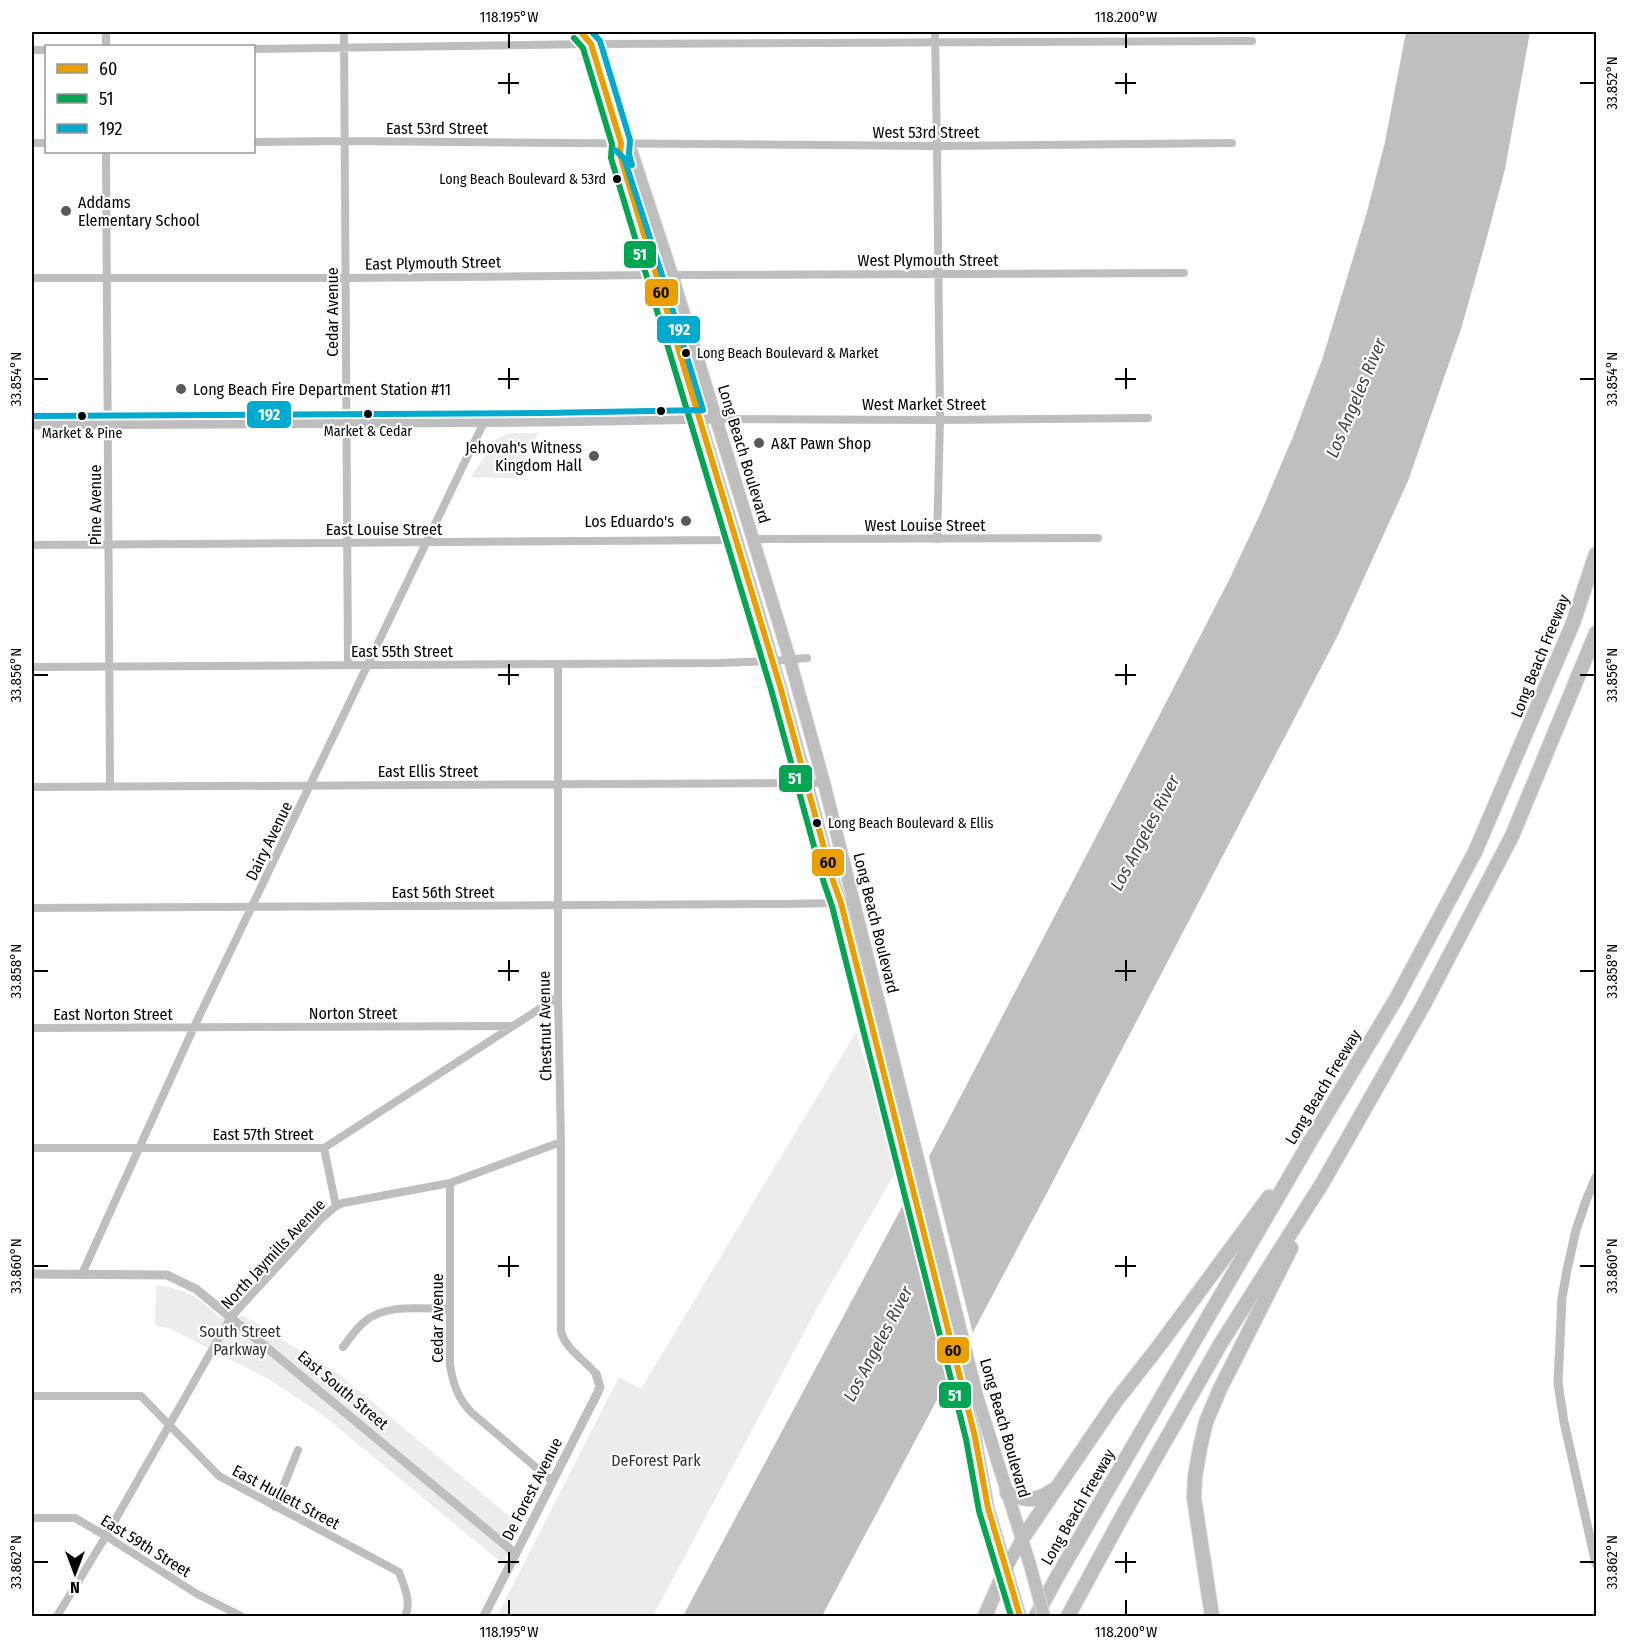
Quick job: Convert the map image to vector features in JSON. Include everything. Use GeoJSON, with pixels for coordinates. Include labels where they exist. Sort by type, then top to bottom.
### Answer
{"type":"FeatureCollection","features":[{"type":"Feature","properties":{"kind":"highway","name":"Long Beach Freeway"},"geometry":{"type":"LineString","coordinates":[[1036,1617],[1056,1577],[1396,999],[1475,852],[1573,623],[1596,554]]}},
{"type":"Feature","properties":{"kind":"highway"},"geometry":{"type":"LineString","coordinates":[[1068,1617],[1124,1513],[1221,1343],[1323,1182],[1424,1006],[1512,836],[1596,633]]}},
{"type":"Feature","properties":{"kind":"highway"},"geometry":{"type":"LineString","coordinates":[[1022,1539],[1116,1401],[1311,1140]]}},
{"type":"Feature","properties":{"kind":"highway"},"geometry":{"type":"LineString","coordinates":[[1212,1617],[1194,1498],[1195,1477],[1206,1422],[1220,1389],[1323,1182]]}},
{"type":"Feature","properties":{"kind":"highway"},"geometry":{"type":"LineString","coordinates":[[1007,1493],[1025,1500],[1039,1498],[1060,1485]]}},
{"type":"Feature","properties":{"kind":"highway"},"geometry":{"type":"LineString","coordinates":[[985,1617],[1006,1568]]}},
{"type":"Feature","properties":{"kind":"main road","name":"Long Beach Boulevard"},"geometry":{"type":"LineString","coordinates":[[581,32],[592,38],[621,143],[620,155],[654,275],[737,540],[833,882],[841,903],[971,1397],[1007,1493],[1044,1617]]}},
{"type":"Feature","properties":{"kind":"main road","name":"Long Beach Boulevard"},"geometry":{"type":"LineString","coordinates":[[621,143],[632,153],[672,275],[790,660],[824,783],[878,998],[971,1397],[988,1508],[1020,1617]]}},
{"type":"Feature","properties":{"kind":"main road"},"geometry":{"type":"LineString","coordinates":[[1006,1568],[1022,1539]]}},
{"type":"Feature","properties":{"kind":"street","name":"Cedar Avenue"},"geometry":{"type":"LineString","coordinates":[[344,32],[348,664]]}},
{"type":"Feature","properties":{"kind":"street"},"geometry":{"type":"LineString","coordinates":[[935,32],[940,420],[938,538]]}},
{"type":"Feature","properties":{"kind":"street"},"geometry":{"type":"LineString","coordinates":[[255,49],[344,48],[592,38],[935,43],[1252,41]]}},
{"type":"Feature","properties":{"kind":"street","name":"East 53rd Street"},"geometry":{"type":"LineString","coordinates":[[255,142],[621,143]]}},
{"type":"Feature","properties":{"kind":"street","name":"West 53rd Street"},"geometry":{"type":"LineString","coordinates":[[621,143],[937,146],[1232,142]]}},
{"type":"Feature","properties":{"kind":"street","name":"Pine Avenue"},"geometry":{"type":"LineString","coordinates":[[106,153],[110,787]]}},
{"type":"Feature","properties":{"kind":"street","name":"West Plymouth Street"},"geometry":{"type":"LineString","coordinates":[[672,275],[1184,273]]}},
{"type":"Feature","properties":{"kind":"street","name":"East Plymouth Street"},"geometry":{"type":"LineString","coordinates":[[32,278],[654,275]]}},
{"type":"Feature","properties":{"kind":"street","name":"West Market Street"},"geometry":{"type":"LineString","coordinates":[[32,425],[700,419],[1148,418]]}},
{"type":"Feature","properties":{"kind":"street","name":"Dairy Avenue"},"geometry":{"type":"LineString","coordinates":[[82,1274],[194,1027],[484,422]]}},
{"type":"Feature","properties":{"kind":"street","name":"West Louise Street"},"geometry":{"type":"LineString","coordinates":[[753,539],[1098,538]]}},
{"type":"Feature","properties":{"kind":"street","name":"East Louise Street"},"geometry":{"type":"LineString","coordinates":[[32,545],[737,540]]}},
{"type":"Feature","properties":{"kind":"street","name":"East 55th Street"},"geometry":{"type":"LineString","coordinates":[[32,667],[773,662],[807,658]]}},
{"type":"Feature","properties":{"kind":"street","name":"Chestnut Avenue"},"geometry":{"type":"LineString","coordinates":[[558,663],[561,1332],[569,1348],[596,1374]]}},
{"type":"Feature","properties":{"kind":"street","name":"East Ellis Street"},"geometry":{"type":"LineString","coordinates":[[32,787],[824,783]]}},
{"type":"Feature","properties":{"kind":"street","name":"East 56th Street"},"geometry":{"type":"LineString","coordinates":[[32,908],[841,903],[854,901]]}},
{"type":"Feature","properties":{"kind":"street","name":"East 57th Street"},"geometry":{"type":"LineString","coordinates":[[32,1149],[324,1148],[558,997]]}},
{"type":"Feature","properties":{"kind":"street","name":"Norton Street"},"geometry":{"type":"LineString","coordinates":[[194,1027],[513,1026]]}},
{"type":"Feature","properties":{"kind":"street","name":"East Norton Street"},"geometry":{"type":"LineString","coordinates":[[32,1028],[194,1027]]}},
{"type":"Feature","properties":{"kind":"street","name":"North Jaymills Avenue"},"geometry":{"type":"LineString","coordinates":[[57,1617],[231,1317],[321,1219],[336,1206],[355,1200],[450,1183],[561,1142]]}},
{"type":"Feature","properties":{"kind":"street"},"geometry":{"type":"LineString","coordinates":[[324,1148],[336,1206]]}},
{"type":"Feature","properties":{"kind":"street"},"geometry":{"type":"LineString","coordinates":[[1596,1177],[1576,1230],[1565,1278],[1560,1321],[1558,1383],[1564,1422],[1596,1564]]}},
{"type":"Feature","properties":{"kind":"street","name":"Cedar Avenue"},"geometry":{"type":"LineString","coordinates":[[450,1183],[450,1365],[455,1388],[472,1413],[552,1481]]}},
{"type":"Feature","properties":{"kind":"street","name":"East South Street"},"geometry":{"type":"LineString","coordinates":[[32,1274],[167,1275],[196,1289],[516,1554]]}},
{"type":"Feature","properties":{"kind":"street"},"geometry":{"type":"LineString","coordinates":[[343,1347],[365,1321],[383,1311],[450,1309]]}},
{"type":"Feature","properties":{"kind":"street","name":"De Forest Avenue"},"geometry":{"type":"LineString","coordinates":[[484,1617],[600,1387],[596,1374]]}},
{"type":"Feature","properties":{"kind":"street","name":"East Hullett Street"},"geometry":{"type":"LineString","coordinates":[[32,1396],[141,1396],[219,1476],[399,1572],[406,1591],[408,1610],[405,1617]]}},
{"type":"Feature","properties":{"kind":"street"},"geometry":{"type":"LineString","coordinates":[[275,1507],[298,1450]]}},
{"type":"Feature","properties":{"kind":"street","name":"East 59th Street"},"geometry":{"type":"LineString","coordinates":[[32,1518],[75,1518],[197,1594],[241,1617]]}},
{"type":"Feature","properties":{"kind":"green space"},"geometry":{"type":"Polygon","coordinates":[[[508,433],[538,433],[515,478],[471,477],[496,440],[508,433]]]}},
{"type":"Feature","properties":{"kind":"green space","name":"DeForest Park"},"geometry":{"type":"Polygon","coordinates":[[[856,1032],[885,1127],[895,1173],[816,1310],[653,1616],[497,1616],[619,1377],[641,1389],[856,1032]]]}},
{"type":"Feature","properties":{"kind":"green space","name":"South Street Parkway"},"geometry":{"type":"Polygon","coordinates":[[[156,1285],[184,1291],[205,1304],[219,1318],[244,1316],[340,1375],[521,1526],[503,1564],[319,1412],[272,1381],[169,1328],[155,1326],[156,1285]]]}},
{"type":"Feature","properties":{"kind":"water","name":"Los Angeles River"},"geometry":{"type":"Polygon","coordinates":[[[1406,32],[1530,32],[1505,169],[1461,329],[1408,481],[1338,635],[1049,1189],[822,1616],[683,1616],[941,1134],[1229,580],[1261,512],[1323,357],[1367,212],[1385,142],[1406,32]]]}},
{"type":"Feature","properties":{"kind":"pier"},"geometry":{"type":"Polygon","coordinates":[[[928,1153],[974,1338],[950,1382],[904,1197],[928,1153]]]}},
{"type":"Feature","properties":{"kind":"transit line","name":"60"},"geometry":{"type":"LineString","coordinates":[[581,32],[591,44],[621,143],[620,155],[780,686],[841,903],[975,1437],[988,1508],[1020,1616]]}},
{"type":"Feature","properties":{"kind":"transit line","name":"192"},"geometry":{"type":"LineString","coordinates":[[592,32],[600,41],[630,140],[629,154],[632,165]]}},
{"type":"Feature","properties":{"kind":"transit line","name":"51"},"geometry":{"type":"LineString","coordinates":[[574,38],[583,48],[612,144],[611,158],[771,689],[832,906],[966,1439],[979,1511],[1011,1616]]}},
{"type":"Feature","properties":{"kind":"transit line","name":"192"},"geometry":{"type":"LineString","coordinates":[[32,416],[703,410],[624,158],[615,150]]}},
{"type":"Feature","properties":{"kind":"place","name":"Long Beach Boulevard & 53rd"},"geometry":{"type":"Point","coordinates":[617,179]}},
{"type":"Feature","properties":{"kind":"place","name":"Addams Elementary School"},"geometry":{"type":"Point","coordinates":[66,211]}},
{"type":"Feature","properties":{"kind":"place","name":"Long Beach Boulevard & Market"},"geometry":{"type":"Point","coordinates":[686,353]}},
{"type":"Feature","properties":{"kind":"place","name":"Long Beach Fire Department Station #11"},"geometry":{"type":"Point","coordinates":[181,389]}},
{"type":"Feature","properties":{"kind":"place","name":"Market & Cedar"},"geometry":{"type":"Point","coordinates":[368,414]}},
{"type":"Feature","properties":{"kind":"place","name":"Market & Pine"},"geometry":{"type":"Point","coordinates":[82,416]}},
{"type":"Feature","properties":{"kind":"place","name":"A&T Pawn Shop"},"geometry":{"type":"Point","coordinates":[759,443]}},
{"type":"Feature","properties":{"kind":"place","name":"Jehovah's Witness Kingdom Hall"},"geometry":{"type":"Point","coordinates":[594,456]}},
{"type":"Feature","properties":{"kind":"place","name":"Los Eduardo's"},"geometry":{"type":"Point","coordinates":[686,521]}},
{"type":"Feature","properties":{"kind":"place","name":"Long Beach Boulevard & Ellis"},"geometry":{"type":"Point","coordinates":[817,823]}}]}
